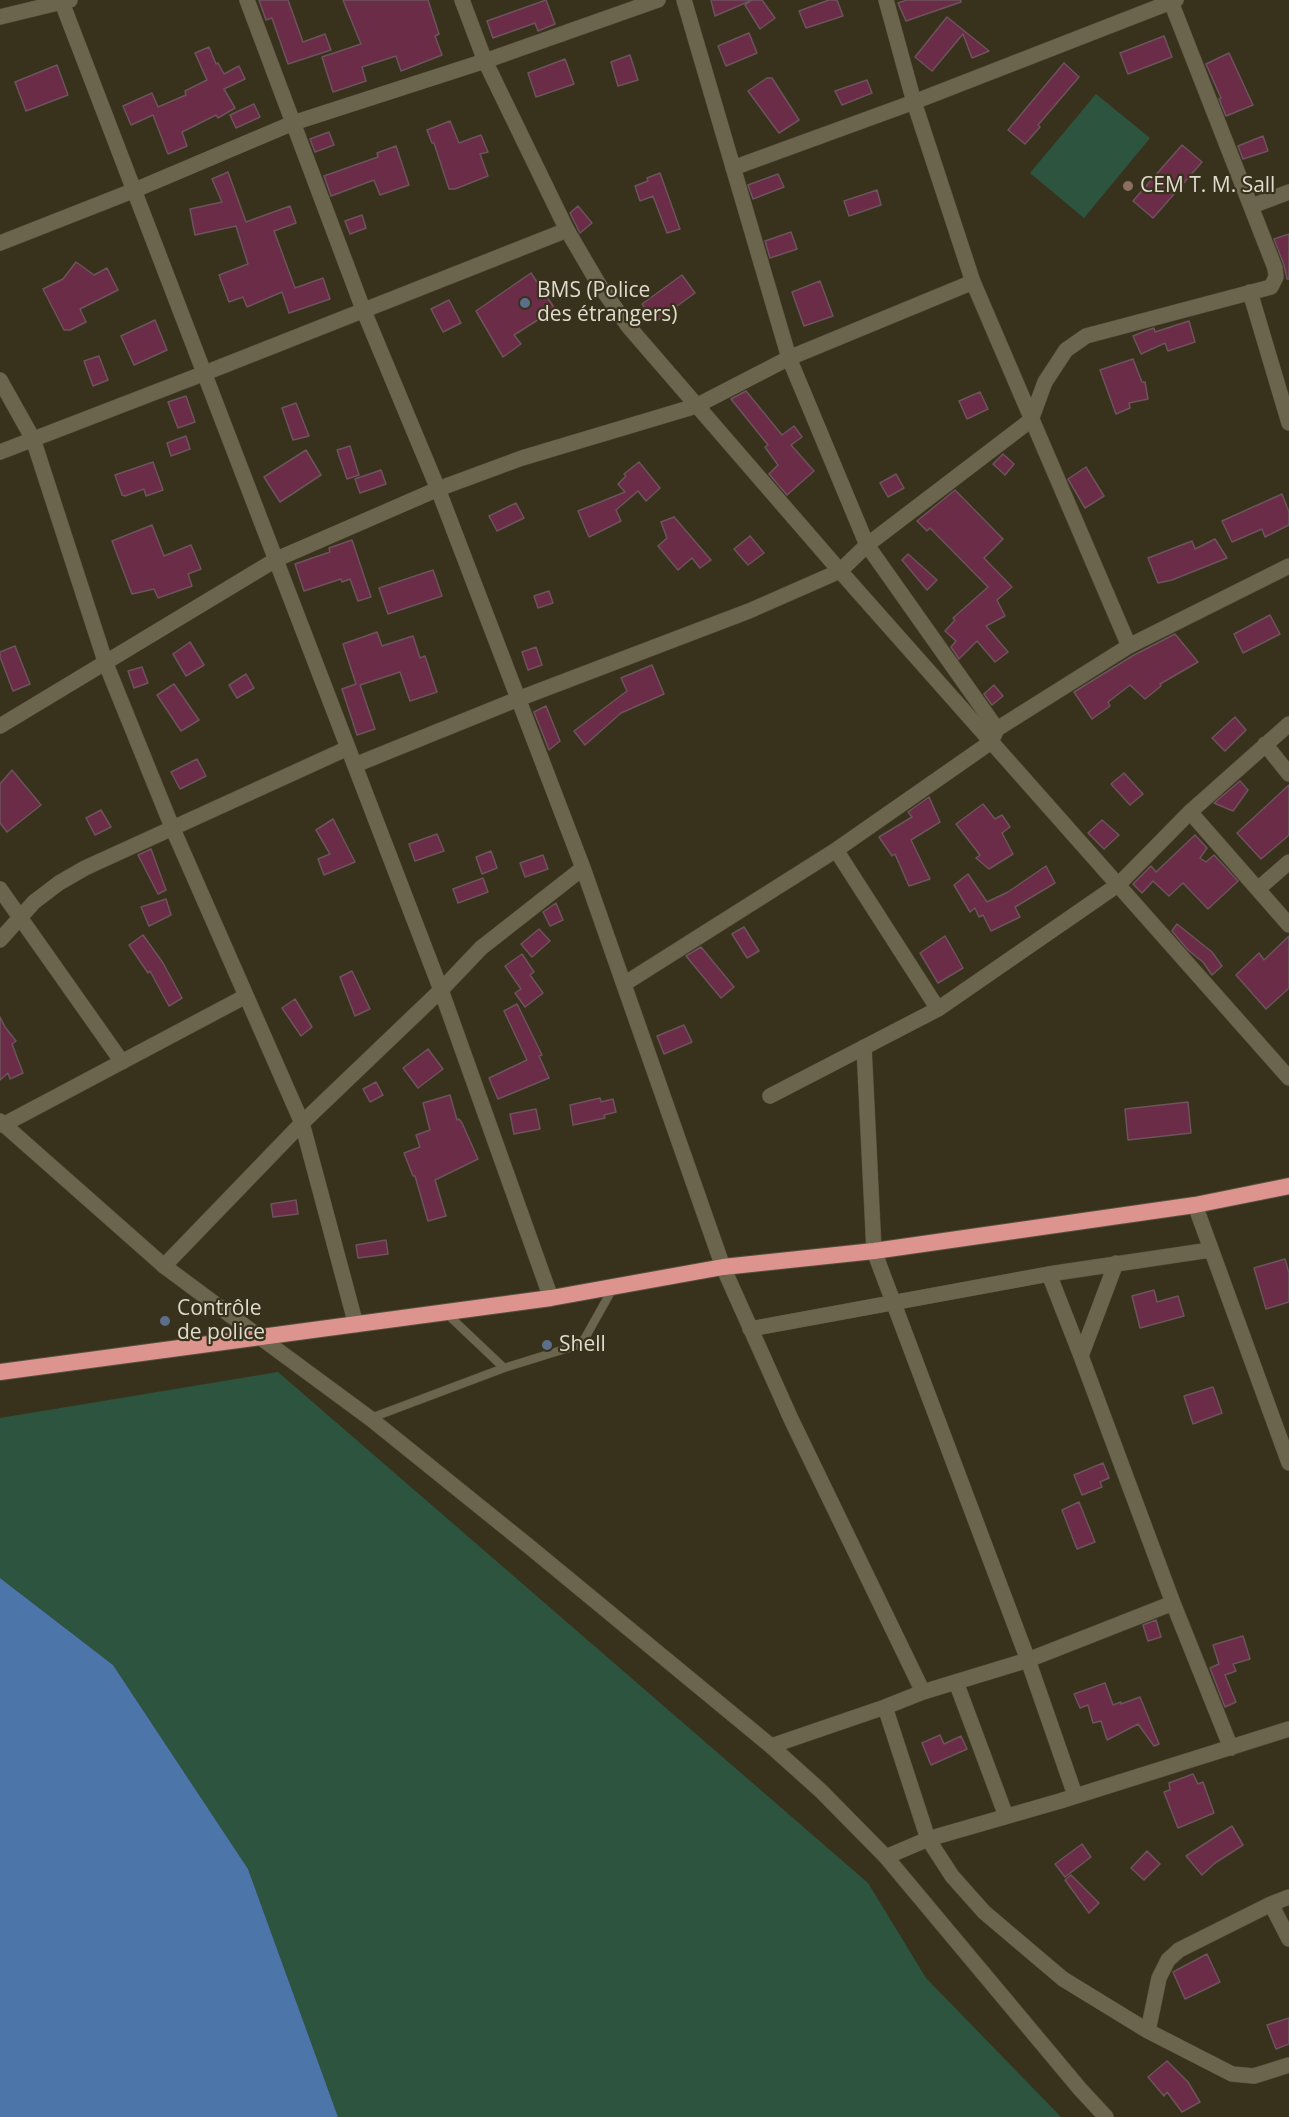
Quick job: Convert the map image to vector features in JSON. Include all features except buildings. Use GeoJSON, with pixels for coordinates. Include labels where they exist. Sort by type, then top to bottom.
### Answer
{"type":"FeatureCollection","features":[{"type":"Feature","properties":{"kind":"highway"},"geometry":{"type":"LineString","coordinates":[[0,1372],[551,1298],[723,1267],[874,1251],[1196,1205],[1289,1186]]}},
{"type":"Feature","properties":{"kind":"street"},"geometry":{"type":"LineString","coordinates":[[247,0],[363,309],[438,489],[583,867],[723,1267],[791,1419],[923,1692]]}},
{"type":"Feature","properties":{"kind":"street"},"geometry":{"type":"LineString","coordinates":[[462,0],[485,61],[567,230],[598,283],[627,326],[840,571],[994,736],[1119,884],[1289,1078]]}},
{"type":"Feature","properties":{"kind":"street"},"geometry":{"type":"LineString","coordinates":[[0,243],[135,190],[293,123],[485,61],[658,0]]}},
{"type":"Feature","properties":{"kind":"street"},"geometry":{"type":"LineString","coordinates":[[684,0],[789,358],[867,545],[994,736]]}},
{"type":"Feature","properties":{"kind":"street"},"geometry":{"type":"LineString","coordinates":[[886,0],[914,102],[973,282],[1129,646]]}},
{"type":"Feature","properties":{"kind":"street"},"geometry":{"type":"LineString","coordinates":[[0,17],[64,1],[441,990],[551,1298]]}},
{"type":"Feature","properties":{"kind":"street"},"geometry":{"type":"LineString","coordinates":[[355,765],[518,699],[749,611],[840,571],[867,545],[1031,420],[1045,382],[1066,350],[1086,336],[1271,286],[1276,277],[1275,267],[1173,1],[914,102],[733,168]]}},
{"type":"Feature","properties":{"kind":"street"},"geometry":{"type":"LineString","coordinates":[[1252,206],[1289,192]]}},
{"type":"Feature","properties":{"kind":"street"},"geometry":{"type":"LineString","coordinates":[[0,452],[206,374],[363,309],[567,230]]}},
{"type":"Feature","properties":{"kind":"street"},"geometry":{"type":"LineString","coordinates":[[0,726],[277,559],[438,489],[522,458],[696,406],[789,358],[973,282]]}},
{"type":"Feature","properties":{"kind":"street"},"geometry":{"type":"LineString","coordinates":[[1250,292],[1289,423]]}},
{"type":"Feature","properties":{"kind":"street"},"geometry":{"type":"LineString","coordinates":[[0,380],[33,440],[106,664],[172,827],[302,1123],[356,1325]]}},
{"type":"Feature","properties":{"kind":"street"},"geometry":{"type":"LineString","coordinates":[[624,984],[836,850],[994,736],[1129,646],[1289,566]]}},
{"type":"Feature","properties":{"kind":"street"},"geometry":{"type":"LineString","coordinates":[[770,1096],[938,1009],[1119,884],[1190,812],[1289,724]]}},
{"type":"Feature","properties":{"kind":"street"},"geometry":{"type":"LineString","coordinates":[[1265,744],[1289,774]]}},
{"type":"Feature","properties":{"kind":"street"},"geometry":{"type":"LineString","coordinates":[[0,940],[34,902],[59,883],[85,868],[348,748]]}},
{"type":"Feature","properties":{"kind":"street"},"geometry":{"type":"LineString","coordinates":[[1190,812],[1289,925]]}},
{"type":"Feature","properties":{"kind":"street"},"geometry":{"type":"LineString","coordinates":[[836,850],[938,1009]]}},
{"type":"Feature","properties":{"kind":"street"},"geometry":{"type":"LineString","coordinates":[[1258,889],[1289,862]]}},
{"type":"Feature","properties":{"kind":"street"},"geometry":{"type":"LineString","coordinates":[[164,1266],[302,1123],[441,990],[481,948],[583,867]]}},
{"type":"Feature","properties":{"kind":"street"},"geometry":{"type":"LineString","coordinates":[[0,889],[122,1062]]}},
{"type":"Feature","properties":{"kind":"street"},"geometry":{"type":"LineString","coordinates":[[246,996],[2,1123],[164,1266],[370,1419],[771,1746],[821,1791],[886,1857],[1072,2080],[1106,2117]]}},
{"type":"Feature","properties":{"kind":"street"},"geometry":{"type":"LineString","coordinates":[[864,1047],[874,1251],[1028,1660],[1075,1795]]}},
{"type":"Feature","properties":{"kind":"street"},"geometry":{"type":"LineString","coordinates":[[1196,1205],[1210,1250],[1289,1463]]}},
{"type":"Feature","properties":{"kind":"street"},"geometry":{"type":"LineString","coordinates":[[750,1329],[1049,1274],[1210,1250]]}},
{"type":"Feature","properties":{"kind":"street"},"geometry":{"type":"LineString","coordinates":[[1080,1356],[1116,1263]]}},
{"type":"Feature","properties":{"kind":"street"},"geometry":{"type":"LineString","coordinates":[[1049,1274],[1173,1603],[1231,1748]]}},
{"type":"Feature","properties":{"kind":"street"},"geometry":{"type":"LineString","coordinates":[[771,1746],[923,1692],[1028,1660],[1173,1603]]}},
{"type":"Feature","properties":{"kind":"street"},"geometry":{"type":"LineString","coordinates":[[956,1682],[1006,1816]]}},
{"type":"Feature","properties":{"kind":"street"},"geometry":{"type":"LineString","coordinates":[[885,1707],[928,1839],[952,1876],[984,1912],[1063,1979],[1148,2031],[1232,2074],[1254,2076],[1289,2065]]}},
{"type":"Feature","properties":{"kind":"street"},"geometry":{"type":"LineString","coordinates":[[886,1857],[928,1839],[1289,1729]]}},
{"type":"Feature","properties":{"kind":"street"},"geometry":{"type":"LineString","coordinates":[[1148,2031],[1159,1978],[1167,1960],[1179,1950],[1289,1897]]}},
{"type":"Feature","properties":{"kind":"street"},"geometry":{"type":"LineString","coordinates":[[1271,1904],[1289,1940]]}},
{"type":"Feature","properties":{"kind":"lane"},"geometry":{"type":"LineString","coordinates":[[370,1419],[504,1368],[578,1345],[585,1338],[614,1287]]}},
{"type":"Feature","properties":{"kind":"lane"},"geometry":{"type":"LineString","coordinates":[[446,1313],[504,1368]]}},
{"type":"Feature","properties":{"kind":"green space"},"geometry":{"type":"Polygon","coordinates":[[[1096,94],[1150,138],[1084,218],[1030,173],[1096,94]]]}},
{"type":"Feature","properties":{"kind":"green space"},"geometry":{"type":"Polygon","coordinates":[[[278,1372],[868,1883],[926,1978],[1061,2117],[338,2117],[248,1869],[113,1665],[0,1578],[0,1418],[278,1372]]]}},
{"type":"Feature","properties":{"kind":"water"},"geometry":{"type":"Polygon","coordinates":[[[0,1578],[113,1665],[248,1869],[338,2117],[0,2117],[0,1578]]]}},
{"type":"Feature","properties":{"kind":"place","name":"CEM T. M. Sall"},"geometry":{"type":"Point","coordinates":[1128,186]}},
{"type":"Feature","properties":{"kind":"place","name":"BMS (Police des étrangers)"},"geometry":{"type":"Point","coordinates":[525,303]}},
{"type":"Feature","properties":{"kind":"place","name":"Contrôle de police"},"geometry":{"type":"Point","coordinates":[165,1321]}},
{"type":"Feature","properties":{"kind":"place","name":"Shell"},"geometry":{"type":"Point","coordinates":[547,1345]}}]}
